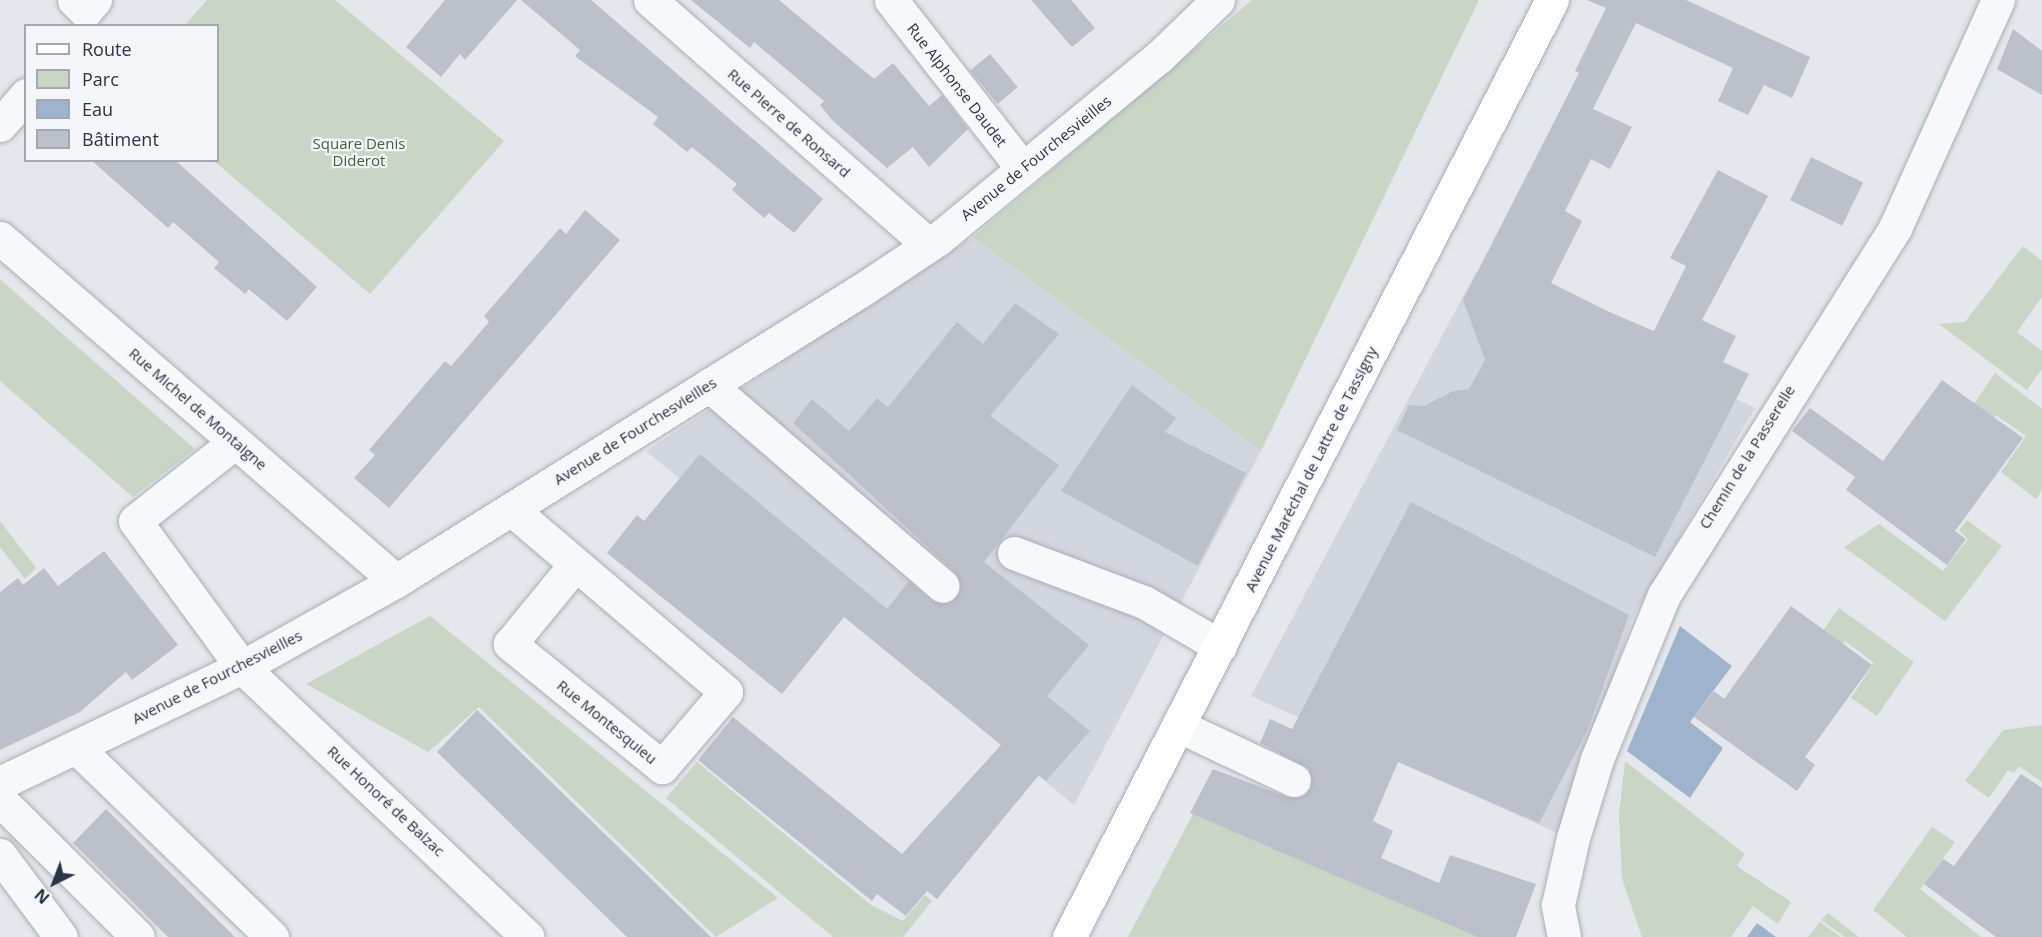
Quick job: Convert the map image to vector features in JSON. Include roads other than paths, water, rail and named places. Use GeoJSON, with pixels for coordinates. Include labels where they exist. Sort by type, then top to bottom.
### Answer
{"type":"FeatureCollection","features":[{"type":"Feature","properties":{"kind":"main road","name":"Avenue Maréchal de Lattre de Tassigny"},"geometry":{"type":"LineString","coordinates":[[1069,937],[1552,0]]}},
{"type":"Feature","properties":{"kind":"street","name":"Rue Pierre de Ronsard"},"geometry":{"type":"LineString","coordinates":[[650,0],[929,245]]}},
{"type":"Feature","properties":{"kind":"street","name":"Rue Alphonse Daudet"},"geometry":{"type":"LineString","coordinates":[[891,0],[1023,169]]}},
{"type":"Feature","properties":{"kind":"street","name":"Avenue de Fourchesvieilles"},"geometry":{"type":"LineString","coordinates":[[0,783],[242,667],[396,581],[929,245],[1159,57],[1218,0]]}},
{"type":"Feature","properties":{"kind":"street","name":"Chemin de la Passerelle"},"geometry":{"type":"LineString","coordinates":[[1564,937],[1558,905],[1577,827],[1624,687],[1664,595],[1895,228],[1998,0]]}},
{"type":"Feature","properties":{"kind":"street"},"geometry":{"type":"LineString","coordinates":[[0,125],[24,97]]}},
{"type":"Feature","properties":{"kind":"street","name":"Rue Michel de Montaigne"},"geometry":{"type":"LineString","coordinates":[[0,238],[396,581]]}},
{"type":"Feature","properties":{"kind":"street"},"geometry":{"type":"LineString","coordinates":[[709,385],[943,586]]}},
{"type":"Feature","properties":{"kind":"street","name":"Rue Honoré de Balzac"},"geometry":{"type":"LineString","coordinates":[[235,442],[135,521],[242,667],[528,937]]}},
{"type":"Feature","properties":{"kind":"street","name":"Rue Montesquieu"},"geometry":{"type":"LineString","coordinates":[[511,509],[573,567],[726,692],[662,767],[510,644],[573,567]]}},
{"type":"Feature","properties":{"kind":"street"},"geometry":{"type":"LineString","coordinates":[[1014,553],[1144,602],[1220,646]]}},
{"type":"Feature","properties":{"kind":"street"},"geometry":{"type":"LineString","coordinates":[[1179,726],[1294,780]]}},
{"type":"Feature","properties":{"kind":"street"},"geometry":{"type":"LineString","coordinates":[[76,747],[272,937]]}},
{"type":"Feature","properties":{"kind":"street"},"geometry":{"type":"LineString","coordinates":[[0,800],[138,937]]}},
{"type":"Feature","properties":{"kind":"street"},"geometry":{"type":"LineString","coordinates":[[0,855],[61,937]]}},
{"type":"Feature","properties":{"kind":"water"},"geometry":{"type":"Polygon","coordinates":[[[1680,626],[1732,666],[1690,722],[1723,748],[1690,798],[1627,751],[1680,626]]]}},
{"type":"Feature","properties":{"kind":"water"},"geometry":{"type":"Polygon","coordinates":[[[1757,923],[1776,937],[1747,937],[1757,923]]]}},
{"type":"Feature","properties":{"kind":"park label","name":"Square Denis Diderot"},"geometry":{"type":"Point","coordinates":[359,152]}}]}
